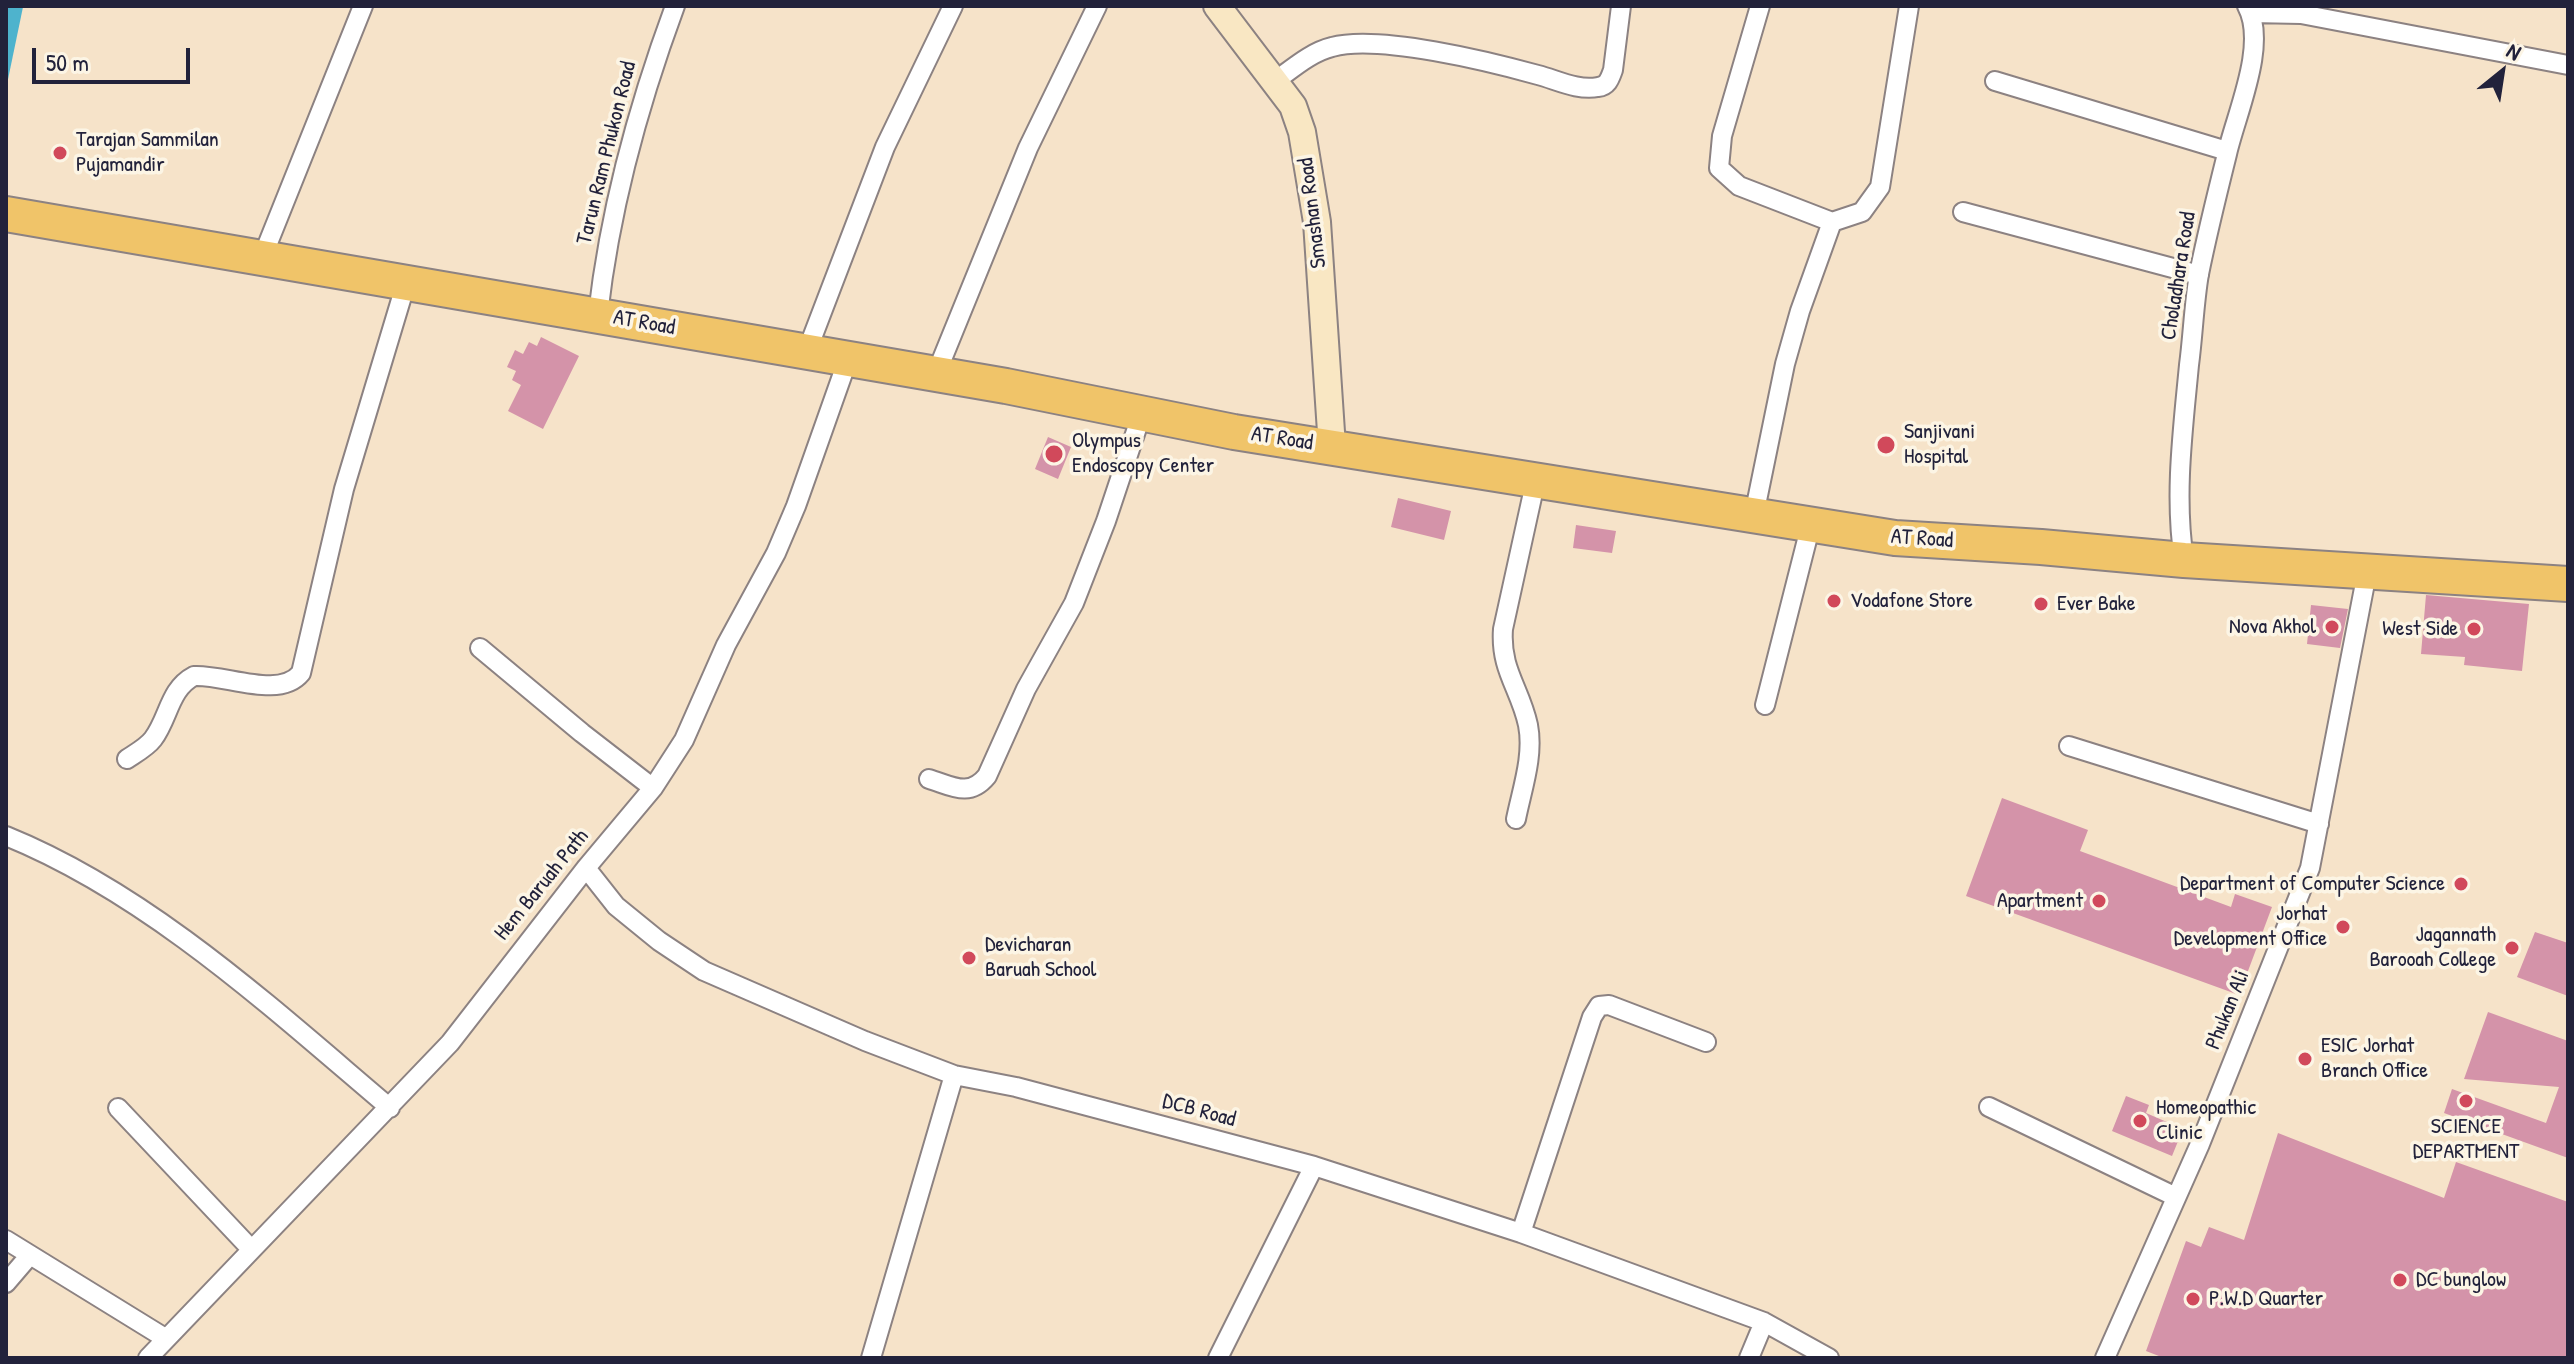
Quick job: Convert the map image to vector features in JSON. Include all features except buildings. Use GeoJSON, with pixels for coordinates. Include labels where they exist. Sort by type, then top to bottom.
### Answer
{"type":"FeatureCollection","features":[{"type":"Feature","properties":{"kind":"highway","name":"AT Road"},"geometry":{"type":"LineString","coordinates":[[6,214],[807,351],[1234,432],[1895,538],[2568,584]]}},
{"type":"Feature","properties":{"kind":"street"},"geometry":{"type":"LineString","coordinates":[[262,258],[363,6]]}},
{"type":"Feature","properties":{"kind":"street","name":"Tarun Ram Phukon Road"},"geometry":{"type":"LineString","coordinates":[[598,314],[607,245],[636,116],[675,6]]}},
{"type":"Feature","properties":{"kind":"street"},"geometry":{"type":"LineString","coordinates":[[807,351],[885,147],[953,6]]}},
{"type":"Feature","properties":{"kind":"street"},"geometry":{"type":"LineString","coordinates":[[936,374],[1028,148],[1097,6]]}},
{"type":"Feature","properties":{"kind":"street","name":"Smashan Road"},"geometry":{"type":"LineString","coordinates":[[1217,6],[1293,106],[1302,132],[1317,222],[1332,447]]}},
{"type":"Feature","properties":{"kind":"street"},"geometry":{"type":"LineString","coordinates":[[1275,81],[1316,53],[1334,46],[1368,45],[1412,48],[1576,86],[1599,87],[1609,79],[1613,70],[1621,6]]}},
{"type":"Feature","properties":{"kind":"street"},"geometry":{"type":"LineString","coordinates":[[1760,6],[1722,136],[1719,168],[1739,186],[1832,222],[1862,212],[1880,187],[1909,6]]}},
{"type":"Feature","properties":{"kind":"street"},"geometry":{"type":"LineString","coordinates":[[2249,10],[2301,14],[2568,65]]}},
{"type":"Feature","properties":{"kind":"street","name":"Choladhara Road"},"geometry":{"type":"LineString","coordinates":[[2184,560],[2179,522],[2184,418],[2199,275],[2227,151],[2248,81],[2253,39],[2249,10]]}},
{"type":"Feature","properties":{"kind":"street"},"geometry":{"type":"LineString","coordinates":[[1995,81],[2227,151]]}},
{"type":"Feature","properties":{"kind":"street"},"geometry":{"type":"LineString","coordinates":[[1963,212],[2199,275]]}},
{"type":"Feature","properties":{"kind":"street"},"geometry":{"type":"LineString","coordinates":[[1754,515],[1785,364],[1800,311],[1832,222]]}},
{"type":"Feature","properties":{"kind":"street"},"geometry":{"type":"LineString","coordinates":[[127,759],[151,741],[175,692],[184,681],[194,676],[206,675],[278,686],[287,685],[301,673],[344,489],[406,283]]}},
{"type":"Feature","properties":{"kind":"street","name":"Hem Baruah Path"},"geometry":{"type":"LineString","coordinates":[[148,1358],[450,1043],[586,868],[653,788],[684,740],[726,645],[776,553],[848,359]]}},
{"type":"Feature","properties":{"kind":"street"},"geometry":{"type":"LineString","coordinates":[[929,779],[966,790],[979,786],[987,776],[1026,689],[1074,603],[1106,521],[1142,413]]}},
{"type":"Feature","properties":{"kind":"street"},"geometry":{"type":"LineString","coordinates":[[1516,819],[1529,759],[1529,730],[1523,704],[1505,664],[1503,629],[1536,479]]}},
{"type":"Feature","properties":{"kind":"street"},"geometry":{"type":"LineString","coordinates":[[1765,705],[1811,524]]}},
{"type":"Feature","properties":{"kind":"street","name":"Phukan Ali"},"geometry":{"type":"LineString","coordinates":[[2105,1358],[2176,1197],[2310,868],[2365,571]]}},
{"type":"Feature","properties":{"kind":"street"},"geometry":{"type":"LineString","coordinates":[[480,648],[653,788]]}},
{"type":"Feature","properties":{"kind":"street"},"geometry":{"type":"LineString","coordinates":[[2069,746],[2319,824]]}},
{"type":"Feature","properties":{"kind":"street"},"geometry":{"type":"LineString","coordinates":[[6,836],[49,853],[214,960],[390,1108]]}},
{"type":"Feature","properties":{"kind":"street","name":"DCB Road"},"geometry":{"type":"LineString","coordinates":[[586,868],[616,906],[659,941],[704,971],[865,1041],[954,1075],[1016,1087],[1314,1166],[1521,1233],[1764,1322],[1829,1358]]}},
{"type":"Feature","properties":{"kind":"street"},"geometry":{"type":"LineString","coordinates":[[1521,1233],[1571,1076],[1592,1017],[1599,1006],[1609,1005],[1706,1042]]}},
{"type":"Feature","properties":{"kind":"street"},"geometry":{"type":"LineString","coordinates":[[871,1358],[954,1075]]}},
{"type":"Feature","properties":{"kind":"street"},"geometry":{"type":"LineString","coordinates":[[1989,1107],[2176,1197]]}},
{"type":"Feature","properties":{"kind":"street"},"geometry":{"type":"LineString","coordinates":[[118,1108],[251,1249]]}},
{"type":"Feature","properties":{"kind":"street"},"geometry":{"type":"LineString","coordinates":[[1218,1358],[1314,1166]]}},
{"type":"Feature","properties":{"kind":"street"},"geometry":{"type":"LineString","coordinates":[[6,1240],[165,1338]]}},
{"type":"Feature","properties":{"kind":"street"},"geometry":{"type":"LineString","coordinates":[[6,1283],[30,1255]]}},
{"type":"Feature","properties":{"kind":"street"},"geometry":{"type":"LineString","coordinates":[[1749,1358],[1764,1322]]}},
{"type":"Feature","properties":{"kind":"water"},"geometry":{"type":"Polygon","coordinates":[[[6,6],[23,7],[6,89],[6,6]]]}},
{"type":"Feature","properties":{"kind":"place","name":"Tarajan Sammilan Pujamandir"},"geometry":{"type":"Point","coordinates":[60,153]}},
{"type":"Feature","properties":{"kind":"place","name":"Sanjivani Hospital"},"geometry":{"type":"Point","coordinates":[1886,445]}},
{"type":"Feature","properties":{"kind":"place","name":"Olympus Endoscopy Center"},"geometry":{"type":"Point","coordinates":[1054,454]}},
{"type":"Feature","properties":{"kind":"place","name":"Vodafone Store"},"geometry":{"type":"Point","coordinates":[1834,601]}},
{"type":"Feature","properties":{"kind":"place","name":"Ever Bake"},"geometry":{"type":"Point","coordinates":[2041,604]}},
{"type":"Feature","properties":{"kind":"place","name":"Nova Akhol"},"geometry":{"type":"Point","coordinates":[2332,627]}},
{"type":"Feature","properties":{"kind":"place","name":"West Side"},"geometry":{"type":"Point","coordinates":[2474,629]}},
{"type":"Feature","properties":{"kind":"place","name":"Department of Computer Science"},"geometry":{"type":"Point","coordinates":[2461,884]}},
{"type":"Feature","properties":{"kind":"place","name":"Apartment"},"geometry":{"type":"Point","coordinates":[2099,901]}},
{"type":"Feature","properties":{"kind":"place","name":"Jorhat Development Office"},"geometry":{"type":"Point","coordinates":[2343,927]}},
{"type":"Feature","properties":{"kind":"place","name":"Jagannath Barooah College"},"geometry":{"type":"Point","coordinates":[2512,948]}},
{"type":"Feature","properties":{"kind":"place","name":"Devicharan Baruah School"},"geometry":{"type":"Point","coordinates":[969,958]}},
{"type":"Feature","properties":{"kind":"place","name":"ESIC Jorhat Branch Office"},"geometry":{"type":"Point","coordinates":[2305,1059]}},
{"type":"Feature","properties":{"kind":"place","name":"SCIENCE DEPARTMENT"},"geometry":{"type":"Point","coordinates":[2466,1101]}},
{"type":"Feature","properties":{"kind":"place","name":"Homeopathic Clinic"},"geometry":{"type":"Point","coordinates":[2140,1121]}},
{"type":"Feature","properties":{"kind":"place","name":"DC bunglow"},"geometry":{"type":"Point","coordinates":[2400,1280]}},
{"type":"Feature","properties":{"kind":"place","name":"P.W.D Quarter"},"geometry":{"type":"Point","coordinates":[2193,1299]}}]}
